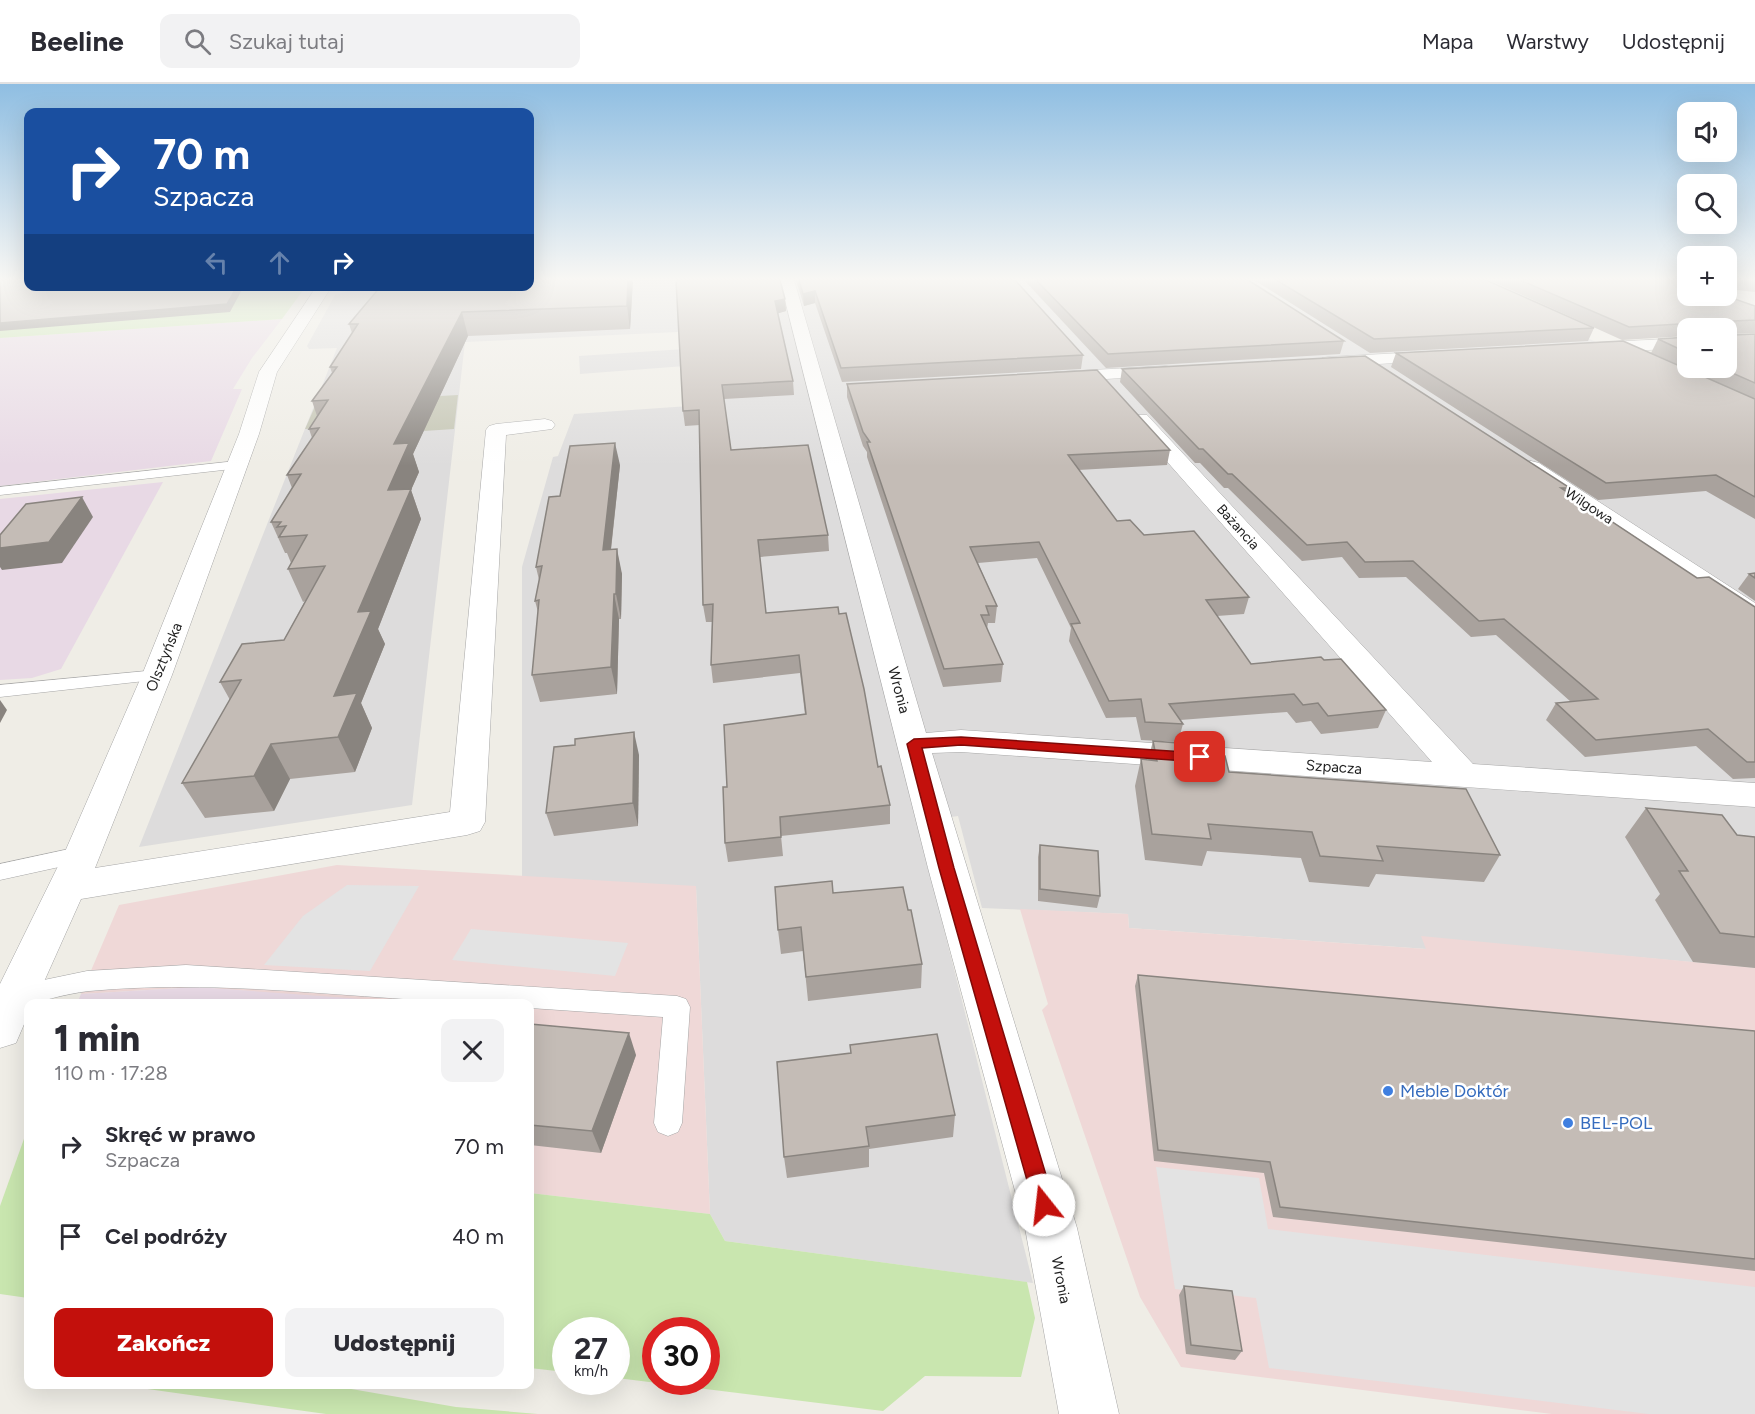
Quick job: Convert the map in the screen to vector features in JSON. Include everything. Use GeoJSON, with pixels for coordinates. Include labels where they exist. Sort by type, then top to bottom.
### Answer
{"type":"FeatureCollection","features":[{"type":"Feature","properties":{"kind":"street","name":"Olsztyńska"},"geometry":{"type":"LineString","coordinates":[[0,1029],[83,854],[157,675],[249,435],[268,372],[290,342]]}},
{"type":"Feature","properties":{"kind":"street","name":"Wronia"},"geometry":{"type":"LineString","coordinates":[[809,342],[825,390],[947,868],[1051,1228],[1089,1414]]}},
{"type":"Feature","properties":{"kind":"street"},"geometry":{"type":"LineString","coordinates":[[1337,342],[1395,379]]}},
{"type":"Feature","properties":{"kind":"street"},"geometry":{"type":"LineString","coordinates":[[1611,342],[1651,361]]}},
{"type":"Feature","properties":{"kind":"street"},"geometry":{"type":"LineString","coordinates":[[1574,349],[1677,343]]}},
{"type":"Feature","properties":{"kind":"street","name":"Bażancia"},"geometry":{"type":"LineString","coordinates":[[1076,349],[1463,775]]}},
{"type":"Feature","properties":{"kind":"street"},"geometry":{"type":"LineString","coordinates":[[1308,363],[1458,355]]}},
{"type":"Feature","properties":{"kind":"street"},"geometry":{"type":"LineString","coordinates":[[1041,378],[1113,389],[1181,370]]}},
{"type":"Feature","properties":{"kind":"street"},"geometry":{"type":"LineString","coordinates":[[67,887],[467,822],[496,430],[545,424]]}},
{"type":"Feature","properties":{"kind":"street","name":"Wilgowa"},"geometry":{"type":"LineString","coordinates":[[1511,455],[1755,615]]}},
{"type":"Feature","properties":{"kind":"street","name":"Szpacza"},"geometry":{"type":"LineString","coordinates":[[914,744],[961,741],[1755,795]]}},
{"type":"Feature","properties":{"kind":"lane"},"geometry":{"type":"LineString","coordinates":[[0,491],[236,465]]}},
{"type":"Feature","properties":{"kind":"lane"},"geometry":{"type":"LineString","coordinates":[[0,691],[157,675]]}},
{"type":"Feature","properties":{"kind":"lane"},"geometry":{"type":"LineString","coordinates":[[0,872],[83,854]]}},
{"type":"Feature","properties":{"kind":"lane"},"geometry":{"type":"LineString","coordinates":[[15,996],[87,981],[186,975],[677,1007],[668,1124]]}},
{"type":"Feature","properties":{"kind":"shaded area"},"geometry":{"type":"Polygon","coordinates":[[[0,342],[264,342],[233,389],[242,389],[211,461],[0,486],[0,342]]]}},
{"type":"Feature","properties":{"kind":"shaded area"},"geometry":{"type":"Polygon","coordinates":[[[309,342],[465,342],[412,805],[139,847],[337,348],[309,349],[307,346],[309,342]]]}},
{"type":"Feature","properties":{"kind":"shaded area"},"geometry":{"type":"Polygon","coordinates":[[[700,342],[1596,342],[1755,416],[1755,968],[1422,937],[1427,949],[1129,928],[1128,914],[982,908],[958,816],[917,822],[1033,1283],[725,1241],[710,1214],[696,887],[522,877],[522,567],[553,457],[558,456],[574,414],[689,406],[698,365],[580,374],[579,356],[700,348],[700,342]]]}},
{"type":"Feature","properties":{"kind":"shaded area"},"geometry":{"type":"Polygon","coordinates":[[[320,395],[388,399],[458,395],[454,429],[379,434],[385,424],[305,429],[320,395]]]}},
{"type":"Feature","properties":{"kind":"shaded area"},"geometry":{"type":"Polygon","coordinates":[[[163,482],[61,669],[32,678],[0,680],[0,499],[163,482]]]}},
{"type":"Feature","properties":{"kind":"shaded area"},"geometry":{"type":"Polygon","coordinates":[[[337,865],[696,886],[710,1214],[534,1193],[534,999],[342,999],[197,987],[81,994],[119,905],[337,865]]]}},
{"type":"Feature","properties":{"kind":"shaded area"},"geometry":{"type":"Polygon","coordinates":[[[347,885],[419,886],[370,971],[264,965],[303,916],[347,885]]]}},
{"type":"Feature","properties":{"kind":"shaded area"},"geometry":{"type":"Polygon","coordinates":[[[1020,909],[1128,914],[1129,928],[1426,949],[1421,936],[1755,968],[1755,1414],[1552,1414],[1181,1367],[1140,1297],[1042,1010],[1048,1004],[1020,909]]]}},
{"type":"Feature","properties":{"kind":"shaded area"},"geometry":{"type":"Polygon","coordinates":[[[471,929],[628,943],[615,976],[452,960],[471,929]]]}},
{"type":"Feature","properties":{"kind":"shaded area"},"geometry":{"type":"Polygon","coordinates":[[[197,987],[363,999],[79,999],[81,994],[197,987]]]}},
{"type":"Feature","properties":{"kind":"shaded area"},"geometry":{"type":"Polygon","coordinates":[[[1156,1167],[1259,1178],[1268,1229],[1755,1287],[1755,1414],[1649,1414],[1269,1368],[1256,1298],[1175,1289],[1156,1167]]]}},
{"type":"Feature","properties":{"kind":"green space"},"geometry":{"type":"Polygon","coordinates":[[[24,1139],[24,1297],[0,1294],[0,1206],[24,1139]]]}},
{"type":"Feature","properties":{"kind":"green space"},"geometry":{"type":"Polygon","coordinates":[[[534,1193],[710,1214],[725,1241],[1027,1282],[1035,1318],[1021,1377],[925,1376],[883,1411],[720,1391],[720,1317],[642,1317],[642,1381],[630,1380],[630,1317],[552,1317],[552,1371],[534,1368],[534,1193]]]}},
{"type":"Feature","properties":{"kind":"green space"},"geometry":{"type":"Polygon","coordinates":[[[148,1389],[351,1389],[456,1407],[538,1414],[326,1414],[148,1389]]]}},
{"type":"Feature","properties":{"kind":"building"},"geometry":{"type":"Polygon","coordinates":[[[346,342],[447,342],[394,444],[409,443],[388,490],[411,489],[358,612],[371,611],[334,696],[357,693],[338,737],[271,744],[254,776],[182,783],[241,680],[220,682],[242,644],[284,640],[325,566],[288,569],[307,535],[279,537],[286,526],[277,527],[281,522],[271,522],[301,474],[287,475],[319,428],[309,429],[328,400],[312,401],[337,367],[330,367],[346,342]]]}},
{"type":"Feature","properties":{"kind":"building"},"geometry":{"type":"Polygon","coordinates":[[[679,342],[784,342],[793,381],[722,385],[731,450],[808,445],[828,535],[758,540],[766,613],[838,607],[839,614],[846,613],[864,689],[878,767],[881,766],[890,805],[780,817],[781,837],[725,843],[723,787],[727,787],[724,725],[806,714],[799,655],[711,665],[713,604],[703,605],[699,410],[683,411],[679,342]]]}},
{"type":"Feature","properties":{"kind":"building"},"geometry":{"type":"Polygon","coordinates":[[[832,342],[1071,342],[1083,355],[841,368],[832,342]]]}},
{"type":"Feature","properties":{"kind":"building"},"geometry":{"type":"Polygon","coordinates":[[[1096,342],[1325,342],[1108,354],[1096,342]]]}},
{"type":"Feature","properties":{"kind":"building"},"geometry":{"type":"Polygon","coordinates":[[[1625,342],[1677,365],[1677,378],[1707,378],[1755,399],[1755,497],[1716,475],[1606,483],[1396,353],[1625,342]]]}},
{"type":"Feature","properties":{"kind":"building"},"geometry":{"type":"Polygon","coordinates":[[[1665,342],[1677,342],[1677,348],[1665,342]]]}},
{"type":"Feature","properties":{"kind":"building"},"geometry":{"type":"Polygon","coordinates":[[[1737,342],[1755,342],[1755,383],[1737,375],[1737,342]]]}},
{"type":"Feature","properties":{"kind":"building"},"geometry":{"type":"Polygon","coordinates":[[[1365,356],[1570,488],[1561,488],[1697,578],[1709,577],[1755,607],[1755,762],[1747,762],[1708,729],[1596,740],[1556,703],[1598,699],[1504,619],[1479,621],[1413,561],[1365,562],[1347,542],[1307,545],[1232,474],[1228,474],[1203,449],[1199,449],[1122,369],[1365,356]]]}},
{"type":"Feature","properties":{"kind":"building"},"geometry":{"type":"Polygon","coordinates":[[[1097,370],[1170,450],[1068,455],[1117,521],[1130,520],[1144,535],[1194,531],[1249,597],[1206,600],[1251,664],[1321,657],[1324,660],[1341,659],[1386,710],[1328,716],[1318,703],[1303,705],[1294,694],[1169,704],[1183,724],[1145,722],[1141,699],[1109,701],[1071,624],[1080,623],[1039,542],[970,547],[997,606],[986,606],[989,615],[981,615],[1003,664],[944,669],[867,442],[870,442],[863,432],[847,384],[1097,370]]]}},
{"type":"Feature","properties":{"kind":"building"},"geometry":{"type":"Polygon","coordinates":[[[615,443],[603,550],[617,549],[611,667],[532,675],[539,600],[535,601],[542,566],[536,567],[549,497],[560,496],[570,446],[615,443]]]}},
{"type":"Feature","properties":{"kind":"building"},"geometry":{"type":"Polygon","coordinates":[[[82,497],[49,542],[0,548],[0,535],[26,504],[82,497]]]}},
{"type":"Feature","properties":{"kind":"building"},"geometry":{"type":"Polygon","coordinates":[[[634,732],[633,803],[546,813],[554,747],[575,745],[575,739],[634,732]]]}},
{"type":"Feature","properties":{"kind":"building"},"geometry":{"type":"Polygon","coordinates":[[[1153,741],[1203,745],[1210,755],[1225,756],[1229,772],[1466,789],[1500,855],[1377,846],[1383,861],[1320,856],[1312,832],[1208,824],[1211,839],[1152,834],[1141,759],[1157,761],[1153,741]]]}},
{"type":"Feature","properties":{"kind":"building"},"geometry":{"type":"Polygon","coordinates":[[[1646,808],[1722,815],[1737,835],[1755,837],[1755,937],[1720,933],[1679,871],[1688,871],[1646,808]]]}},
{"type":"Feature","properties":{"kind":"building"},"geometry":{"type":"Polygon","coordinates":[[[1040,845],[1098,851],[1100,896],[1040,889],[1040,845]]]}},
{"type":"Feature","properties":{"kind":"building"},"geometry":{"type":"Polygon","coordinates":[[[832,881],[833,893],[903,887],[908,910],[911,910],[922,964],[806,977],[801,927],[778,930],[775,887],[832,881]]]}},
{"type":"Feature","properties":{"kind":"building"},"geometry":{"type":"Polygon","coordinates":[[[1138,975],[1755,1031],[1755,1259],[1280,1207],[1270,1162],[1158,1150],[1138,975]]]}},
{"type":"Feature","properties":{"kind":"building"},"geometry":{"type":"Polygon","coordinates":[[[534,1024],[629,1033],[592,1131],[534,1125],[534,1024]]]}},
{"type":"Feature","properties":{"kind":"building"},"geometry":{"type":"Polygon","coordinates":[[[937,1034],[955,1115],[866,1127],[869,1146],[784,1157],[777,1062],[851,1053],[850,1045],[937,1034]]]}},
{"type":"Feature","properties":{"kind":"building"},"geometry":{"type":"Polygon","coordinates":[[[1184,1286],[1232,1291],[1242,1351],[1191,1345],[1184,1286]]]}},
{"type":"Feature","properties":{"kind":"place","name":"Meble Doktór"},"geometry":{"type":"Point","coordinates":[1388,1091]}},
{"type":"Feature","properties":{"kind":"place","name":"BEL-POL"},"geometry":{"type":"Point","coordinates":[1568,1123]}},
{"type":"Feature","properties":{"kind":"route"},"geometry":{"type":"LineString","coordinates":[[1044,1205],[947,868],[914,744],[961,741],[1200,757]]}}]}
